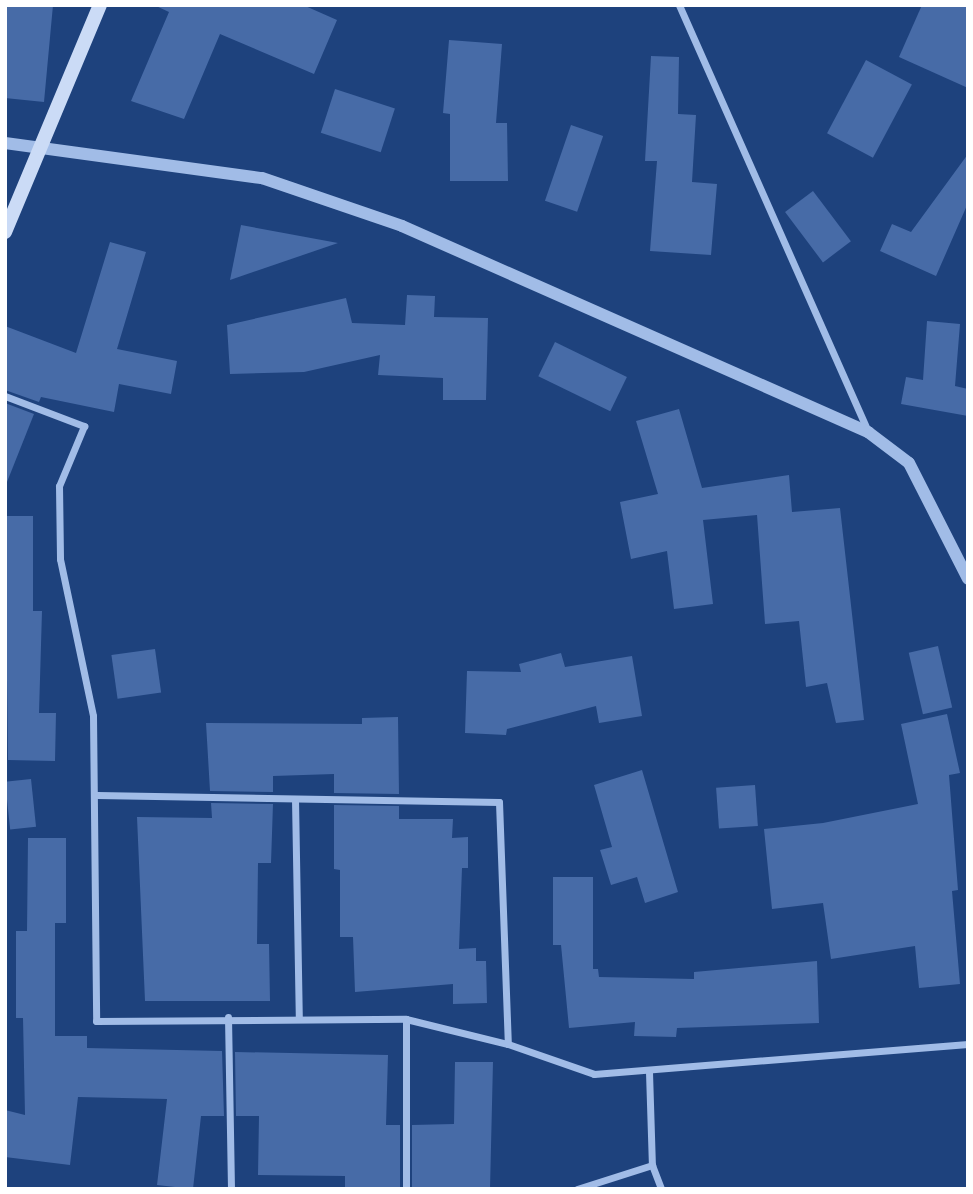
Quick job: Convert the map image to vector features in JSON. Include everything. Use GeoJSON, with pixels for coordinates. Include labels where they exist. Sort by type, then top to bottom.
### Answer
{"type":"FeatureCollection","features":[{"type":"Feature","properties":{"kind":"main road"},"geometry":{"type":"LineString","coordinates":[[5,232],[100,5]]}},
{"type":"Feature","properties":{"kind":"street"},"geometry":{"type":"LineString","coordinates":[[679,5],[868,432]]}},
{"type":"Feature","properties":{"kind":"street"},"geometry":{"type":"LineString","coordinates":[[5,143],[262,178],[402,226],[868,432],[909,463],[968,579]]}},
{"type":"Feature","properties":{"kind":"street"},"geometry":{"type":"LineString","coordinates":[[5,396],[84,426],[59,486],[60,559],[93,716],[97,795],[96,1021],[228,1017],[406,1019],[508,1044],[594,1074],[649,1072],[968,1044]]}},
{"type":"Feature","properties":{"kind":"street"},"geometry":{"type":"LineString","coordinates":[[97,795],[499,802],[508,1044]]}},
{"type":"Feature","properties":{"kind":"street"},"geometry":{"type":"LineString","coordinates":[[295,799],[299,1018]]}},
{"type":"Feature","properties":{"kind":"street"},"geometry":{"type":"LineString","coordinates":[[228,1017],[231,1189]]}},
{"type":"Feature","properties":{"kind":"street"},"geometry":{"type":"LineString","coordinates":[[406,1019],[406,1189]]}},
{"type":"Feature","properties":{"kind":"street"},"geometry":{"type":"LineString","coordinates":[[649,1072],[652,1165],[661,1189]]}},
{"type":"Feature","properties":{"kind":"street"},"geometry":{"type":"LineString","coordinates":[[576,1189],[652,1165]]}},
{"type":"Feature","properties":{"kind":"building"},"geometry":{"type":"Polygon","coordinates":[[[5,5],[53,5],[44,102],[5,98],[5,5]]]}},
{"type":"Feature","properties":{"kind":"building"},"geometry":{"type":"Polygon","coordinates":[[[154,5],[303,5],[337,20],[314,74],[220,34],[184,119],[131,101],[169,12],[154,5]]]}},
{"type":"Feature","properties":{"kind":"building"},"geometry":{"type":"Polygon","coordinates":[[[922,5],[968,5],[968,88],[899,57],[922,5]]]}},
{"type":"Feature","properties":{"kind":"building"},"geometry":{"type":"Polygon","coordinates":[[[449,40],[502,44],[496,123],[507,123],[508,181],[450,181],[450,114],[443,113],[449,40]]]}},
{"type":"Feature","properties":{"kind":"building"},"geometry":{"type":"Polygon","coordinates":[[[651,56],[679,57],[678,114],[696,115],[692,182],[717,184],[711,255],[650,251],[657,161],[645,161],[651,56]]]}},
{"type":"Feature","properties":{"kind":"building"},"geometry":{"type":"Polygon","coordinates":[[[866,60],[912,84],[873,158],[827,133],[866,60]]]}},
{"type":"Feature","properties":{"kind":"building"},"geometry":{"type":"Polygon","coordinates":[[[335,89],[395,108],[381,152],[321,133],[335,89]]]}},
{"type":"Feature","properties":{"kind":"building"},"geometry":{"type":"Polygon","coordinates":[[[571,125],[603,136],[577,212],[545,201],[571,125]]]}},
{"type":"Feature","properties":{"kind":"building"},"geometry":{"type":"Polygon","coordinates":[[[968,154],[968,203],[936,276],[880,251],[892,224],[911,232],[968,154]]]}},
{"type":"Feature","properties":{"kind":"building"},"geometry":{"type":"Polygon","coordinates":[[[813,191],[851,241],[823,262],[785,212],[813,191]]]}},
{"type":"Feature","properties":{"kind":"building"},"geometry":{"type":"Polygon","coordinates":[[[241,225],[338,243],[230,280],[241,225]]]}},
{"type":"Feature","properties":{"kind":"building"},"geometry":{"type":"Polygon","coordinates":[[[110,242],[146,252],[117,349],[177,361],[171,394],[119,384],[114,412],[41,397],[39,402],[5,390],[5,326],[76,353],[110,242]]]}},
{"type":"Feature","properties":{"kind":"building"},"geometry":{"type":"Polygon","coordinates":[[[407,295],[435,296],[434,317],[488,318],[486,400],[443,400],[443,378],[378,375],[380,355],[304,372],[230,374],[227,325],[346,298],[352,323],[405,325],[407,295]]]}},
{"type":"Feature","properties":{"kind":"building"},"geometry":{"type":"Polygon","coordinates":[[[927,321],[960,324],[955,386],[968,389],[968,416],[901,404],[906,377],[923,380],[927,321]]]}},
{"type":"Feature","properties":{"kind":"building"},"geometry":{"type":"Polygon","coordinates":[[[555,342],[627,377],[610,411],[538,376],[555,342]]]}},
{"type":"Feature","properties":{"kind":"building"},"geometry":{"type":"Polygon","coordinates":[[[5,403],[34,414],[7,482],[5,482],[5,403]]]}},
{"type":"Feature","properties":{"kind":"building"},"geometry":{"type":"Polygon","coordinates":[[[679,409],[702,488],[789,475],[792,512],[840,508],[864,720],[836,723],[827,683],[806,687],[799,621],[765,624],[757,515],[703,520],[713,604],[674,609],[667,551],[631,559],[620,502],[658,494],[636,421],[679,409]]]}},
{"type":"Feature","properties":{"kind":"building"},"geometry":{"type":"Polygon","coordinates":[[[5,516],[33,516],[33,611],[42,611],[39,713],[56,713],[55,761],[8,760],[5,516]]]}},
{"type":"Feature","properties":{"kind":"building"},"geometry":{"type":"Polygon","coordinates":[[[938,646],[952,707],[923,714],[909,653],[938,646]]]}},
{"type":"Feature","properties":{"kind":"building"},"geometry":{"type":"Polygon","coordinates":[[[155,649],[161,693],[118,699],[111,655],[155,649]]]}},
{"type":"Feature","properties":{"kind":"building"},"geometry":{"type":"Polygon","coordinates":[[[561,653],[565,667],[632,656],[642,716],[599,723],[596,706],[507,729],[506,735],[465,733],[467,671],[521,672],[519,664],[561,653]]]}},
{"type":"Feature","properties":{"kind":"building"},"geometry":{"type":"Polygon","coordinates":[[[947,714],[960,773],[949,775],[958,890],[952,891],[960,984],[919,988],[915,946],[831,959],[823,903],[772,909],[764,829],[823,823],[918,804],[901,724],[947,714]]]}},
{"type":"Feature","properties":{"kind":"building"},"geometry":{"type":"Polygon","coordinates":[[[398,717],[399,794],[334,793],[334,774],[273,776],[273,792],[210,791],[206,723],[362,724],[362,718],[398,717]]]}},
{"type":"Feature","properties":{"kind":"building"},"geometry":{"type":"Polygon","coordinates":[[[642,770],[678,892],[645,903],[637,877],[611,885],[600,850],[612,847],[594,785],[642,770]]]}},
{"type":"Feature","properties":{"kind":"building"},"geometry":{"type":"Polygon","coordinates":[[[31,779],[36,827],[10,829],[5,782],[31,779]]]}},
{"type":"Feature","properties":{"kind":"building"},"geometry":{"type":"Polygon","coordinates":[[[755,785],[758,826],[719,829],[716,788],[755,785]]]}},
{"type":"Feature","properties":{"kind":"building"},"geometry":{"type":"Polygon","coordinates":[[[211,803],[273,804],[271,863],[258,863],[257,944],[269,944],[270,1001],[145,1001],[137,817],[212,818],[211,803]]]}},
{"type":"Feature","properties":{"kind":"building"},"geometry":{"type":"Polygon","coordinates":[[[334,805],[399,806],[399,819],[453,819],[452,838],[468,837],[468,868],[462,868],[459,949],[476,948],[476,961],[486,961],[487,1003],[453,1004],[453,984],[355,992],[353,937],[340,937],[340,870],[334,869],[334,805]]]}},
{"type":"Feature","properties":{"kind":"building"},"geometry":{"type":"Polygon","coordinates":[[[28,838],[66,838],[66,923],[55,923],[55,1036],[87,1036],[87,1048],[222,1051],[224,1116],[201,1116],[193,1189],[157,1185],[167,1099],[78,1097],[70,1165],[5,1157],[5,1110],[25,1115],[23,1018],[16,1018],[16,931],[27,931],[28,838]]]}},
{"type":"Feature","properties":{"kind":"building"},"geometry":{"type":"Polygon","coordinates":[[[553,877],[593,877],[593,969],[598,969],[599,977],[694,979],[694,972],[817,961],[819,1023],[677,1028],[676,1037],[634,1036],[635,1022],[569,1028],[561,945],[553,945],[553,877]]]}},
{"type":"Feature","properties":{"kind":"building"},"geometry":{"type":"Polygon","coordinates":[[[235,1052],[388,1055],[386,1125],[400,1125],[400,1189],[345,1189],[345,1176],[258,1175],[259,1116],[236,1116],[235,1052]]]}},
{"type":"Feature","properties":{"kind":"building"},"geometry":{"type":"Polygon","coordinates":[[[455,1062],[493,1062],[490,1189],[412,1189],[412,1125],[454,1124],[455,1062]]]}}]}
